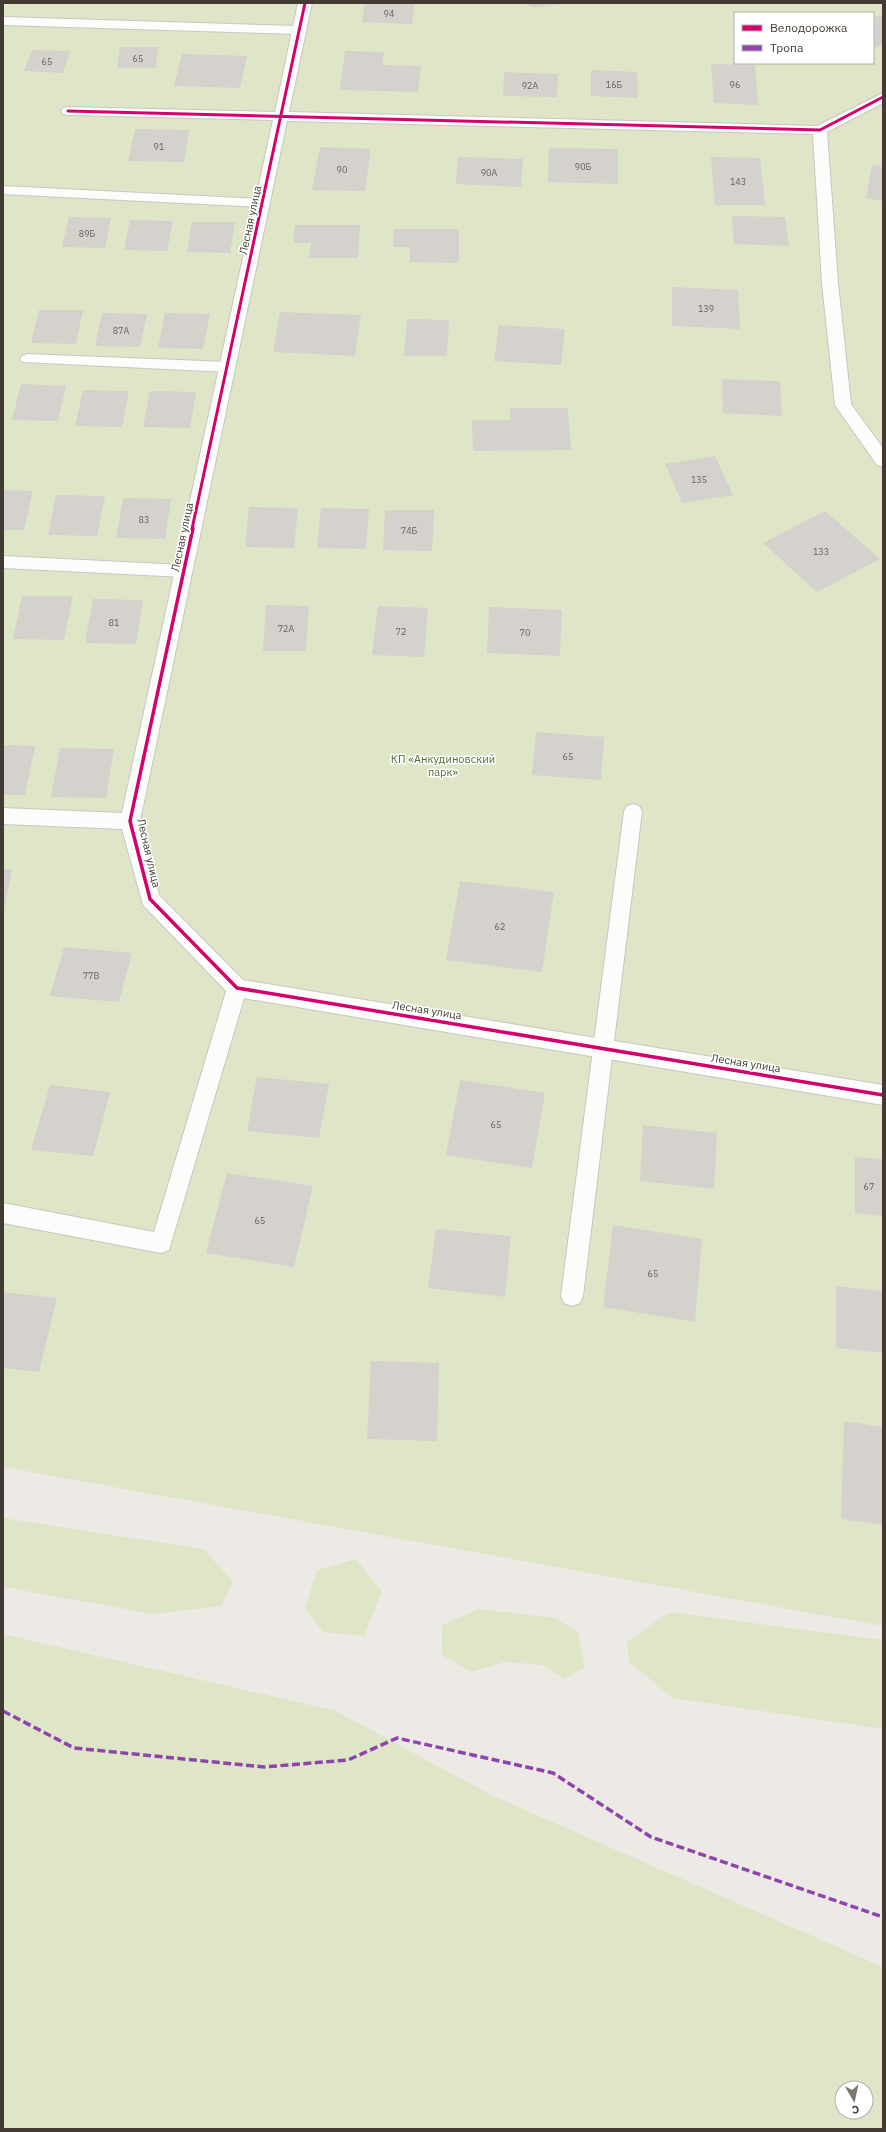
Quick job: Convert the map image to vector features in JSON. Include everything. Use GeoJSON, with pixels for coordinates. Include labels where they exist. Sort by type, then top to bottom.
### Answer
{"type":"FeatureCollection","features":[{"type":"Feature","properties":{"kind":"street","name":"Лесная улица"},"geometry":{"type":"LineString","coordinates":[[305,3],[130,821],[150,899],[237,988],[883,1095]]}},
{"type":"Feature","properties":{"kind":"street"},"geometry":{"type":"LineString","coordinates":[[68,111],[820,130],[883,97]]}},
{"type":"Feature","properties":{"kind":"street"},"geometry":{"type":"LineString","coordinates":[[820,130],[830,283],[843,405],[883,461]]}},
{"type":"Feature","properties":{"kind":"street"},"geometry":{"type":"LineString","coordinates":[[3,816],[130,821]]}},
{"type":"Feature","properties":{"kind":"lane"},"geometry":{"type":"LineString","coordinates":[[3,21],[299,30]]}},
{"type":"Feature","properties":{"kind":"lane"},"geometry":{"type":"LineString","coordinates":[[3,190],[263,203]]}},
{"type":"Feature","properties":{"kind":"lane"},"geometry":{"type":"LineString","coordinates":[[28,359],[228,367]]}},
{"type":"Feature","properties":{"kind":"lane"},"geometry":{"type":"LineString","coordinates":[[3,562],[184,571]]}},
{"type":"Feature","properties":{"kind":"lane"},"geometry":{"type":"LineString","coordinates":[[572,1296],[633,811]]}},
{"type":"Feature","properties":{"kind":"lane"},"geometry":{"type":"LineString","coordinates":[[3,1213],[161,1243],[237,988]]}},
{"type":"Feature","properties":{"kind":"green space","name":"КП «Анкудиновский парк»"},"geometry":{"type":"Polygon","coordinates":[[[3,3],[883,3],[883,1626],[3,1467],[3,3]]]}},
{"type":"Feature","properties":{"kind":"green space"},"geometry":{"type":"Polygon","coordinates":[[[3,1518],[203,1549],[233,1581],[221,1606],[153,1614],[3,1587],[3,1518]]]}},
{"type":"Feature","properties":{"kind":"green space"},"geometry":{"type":"Polygon","coordinates":[[[356,1559],[382,1592],[364,1636],[323,1632],[305,1609],[317,1570],[356,1559]]]}},
{"type":"Feature","properties":{"kind":"green space"},"geometry":{"type":"Polygon","coordinates":[[[478,1609],[555,1618],[578,1632],[585,1667],[565,1679],[542,1665],[505,1662],[471,1672],[442,1655],[442,1625],[478,1609]]]}},
{"type":"Feature","properties":{"kind":"green space"},"geometry":{"type":"Polygon","coordinates":[[[669,1612],[883,1640],[883,1729],[673,1698],[629,1662],[627,1642],[669,1612]]]}},
{"type":"Feature","properties":{"kind":"green space"},"geometry":{"type":"Polygon","coordinates":[[[3,1634],[336,1711],[493,1796],[883,1967],[883,2129],[3,2129],[3,1634]]]}},
{"type":"Feature","properties":{"kind":"building"},"geometry":{"type":"Polygon","coordinates":[[[365,3],[415,3],[412,24],[362,22],[365,3]]]}},
{"type":"Feature","properties":{"kind":"building"},"geometry":{"type":"Polygon","coordinates":[[[523,3],[561,3],[561,4],[533,7],[523,3]]]}},
{"type":"Feature","properties":{"kind":"building"},"geometry":{"type":"Polygon","coordinates":[[[880,15],[883,17],[883,44],[874,48],[874,18],[880,15]]]}},
{"type":"Feature","properties":{"kind":"building"},"geometry":{"type":"Polygon","coordinates":[[[120,47],[158,47],[156,68],[117,68],[120,47]]]}},
{"type":"Feature","properties":{"kind":"building"},"geometry":{"type":"Polygon","coordinates":[[[32,50],[70,51],[63,73],[24,71],[32,50]]]}},
{"type":"Feature","properties":{"kind":"building"},"geometry":{"type":"Polygon","coordinates":[[[345,51],[384,52],[382,65],[421,66],[418,92],[340,90],[345,51]]]}},
{"type":"Feature","properties":{"kind":"building"},"geometry":{"type":"Polygon","coordinates":[[[182,54],[247,56],[240,88],[174,86],[182,54]]]}},
{"type":"Feature","properties":{"kind":"building"},"geometry":{"type":"Polygon","coordinates":[[[711,64],[755,65],[758,105],[714,103],[711,64]]]}},
{"type":"Feature","properties":{"kind":"building"},"geometry":{"type":"Polygon","coordinates":[[[591,70],[637,72],[638,98],[591,96],[591,70]]]}},
{"type":"Feature","properties":{"kind":"building"},"geometry":{"type":"Polygon","coordinates":[[[504,72],[558,74],[557,97],[503,96],[504,72]]]}},
{"type":"Feature","properties":{"kind":"building"},"geometry":{"type":"Polygon","coordinates":[[[135,129],[189,130],[184,162],[128,161],[135,129]]]}},
{"type":"Feature","properties":{"kind":"building"},"geometry":{"type":"Polygon","coordinates":[[[320,147],[371,149],[365,191],[312,190],[320,147]]]}},
{"type":"Feature","properties":{"kind":"building"},"geometry":{"type":"Polygon","coordinates":[[[549,148],[618,149],[618,184],[548,182],[549,148]]]}},
{"type":"Feature","properties":{"kind":"building"},"geometry":{"type":"Polygon","coordinates":[[[458,157],[523,159],[521,187],[456,184],[458,157]]]}},
{"type":"Feature","properties":{"kind":"building"},"geometry":{"type":"Polygon","coordinates":[[[711,157],[760,158],[765,205],[715,205],[711,157]]]}},
{"type":"Feature","properties":{"kind":"building"},"geometry":{"type":"Polygon","coordinates":[[[872,165],[883,167],[883,201],[866,198],[872,165]]]}},
{"type":"Feature","properties":{"kind":"building"},"geometry":{"type":"Polygon","coordinates":[[[732,216],[785,217],[789,246],[734,244],[732,216]]]}},
{"type":"Feature","properties":{"kind":"building"},"geometry":{"type":"Polygon","coordinates":[[[69,217],[111,218],[105,248],[62,247],[69,217]]]}},
{"type":"Feature","properties":{"kind":"building"},"geometry":{"type":"Polygon","coordinates":[[[130,220],[173,221],[167,251],[124,250],[130,220]]]}},
{"type":"Feature","properties":{"kind":"building"},"geometry":{"type":"Polygon","coordinates":[[[192,222],[235,222],[230,253],[187,252],[192,222]]]}},
{"type":"Feature","properties":{"kind":"building"},"geometry":{"type":"Polygon","coordinates":[[[295,225],[360,225],[358,258],[309,258],[311,243],[293,243],[295,225]]]}},
{"type":"Feature","properties":{"kind":"building"},"geometry":{"type":"Polygon","coordinates":[[[394,229],[459,229],[459,263],[410,262],[410,247],[393,247],[394,229]]]}},
{"type":"Feature","properties":{"kind":"building"},"geometry":{"type":"Polygon","coordinates":[[[672,287],[738,290],[740,329],[672,326],[672,287]]]}},
{"type":"Feature","properties":{"kind":"building"},"geometry":{"type":"Polygon","coordinates":[[[39,310],[83,310],[76,344],[31,343],[39,310]]]}},
{"type":"Feature","properties":{"kind":"building"},"geometry":{"type":"Polygon","coordinates":[[[280,312],[361,315],[355,356],[273,352],[280,312]]]}},
{"type":"Feature","properties":{"kind":"building"},"geometry":{"type":"Polygon","coordinates":[[[102,313],[147,314],[140,347],[95,346],[102,313]]]}},
{"type":"Feature","properties":{"kind":"building"},"geometry":{"type":"Polygon","coordinates":[[[165,313],[210,314],[203,349],[158,348],[165,313]]]}},
{"type":"Feature","properties":{"kind":"building"},"geometry":{"type":"Polygon","coordinates":[[[407,319],[449,320],[447,356],[404,356],[407,319]]]}},
{"type":"Feature","properties":{"kind":"building"},"geometry":{"type":"Polygon","coordinates":[[[499,325],[565,329],[561,365],[494,361],[499,325]]]}},
{"type":"Feature","properties":{"kind":"building"},"geometry":{"type":"Polygon","coordinates":[[[722,379],[780,381],[782,416],[723,413],[722,379]]]}},
{"type":"Feature","properties":{"kind":"building"},"geometry":{"type":"Polygon","coordinates":[[[21,384],[66,386],[58,421],[12,420],[21,384]]]}},
{"type":"Feature","properties":{"kind":"building"},"geometry":{"type":"Polygon","coordinates":[[[83,390],[129,391],[122,427],[75,426],[83,390]]]}},
{"type":"Feature","properties":{"kind":"building"},"geometry":{"type":"Polygon","coordinates":[[[150,391],[196,392],[190,428],[143,427],[150,391]]]}},
{"type":"Feature","properties":{"kind":"building"},"geometry":{"type":"Polygon","coordinates":[[[510,408],[568,408],[571,450],[473,451],[472,420],[511,420],[510,408]]]}},
{"type":"Feature","properties":{"kind":"building"},"geometry":{"type":"Polygon","coordinates":[[[715,456],[733,495],[682,503],[665,464],[715,456]]]}},
{"type":"Feature","properties":{"kind":"building"},"geometry":{"type":"Polygon","coordinates":[[[3,490],[33,491],[24,530],[3,530],[3,490]]]}},
{"type":"Feature","properties":{"kind":"building"},"geometry":{"type":"Polygon","coordinates":[[[56,495],[105,496],[97,536],[48,535],[56,495]]]}},
{"type":"Feature","properties":{"kind":"building"},"geometry":{"type":"Polygon","coordinates":[[[123,498],[171,499],[165,539],[116,538],[123,498]]]}},
{"type":"Feature","properties":{"kind":"building"},"geometry":{"type":"Polygon","coordinates":[[[249,507],[298,508],[294,548],[245,547],[249,507]]]}},
{"type":"Feature","properties":{"kind":"building"},"geometry":{"type":"Polygon","coordinates":[[[321,508],[369,509],[366,549],[317,548],[321,508]]]}},
{"type":"Feature","properties":{"kind":"building"},"geometry":{"type":"Polygon","coordinates":[[[385,510],[434,510],[432,551],[383,550],[385,510]]]}},
{"type":"Feature","properties":{"kind":"building"},"geometry":{"type":"Polygon","coordinates":[[[825,511],[880,559],[817,592],[763,543],[825,511]]]}},
{"type":"Feature","properties":{"kind":"building"},"geometry":{"type":"Polygon","coordinates":[[[22,596],[73,596],[64,640],[13,639],[22,596]]]}},
{"type":"Feature","properties":{"kind":"building"},"geometry":{"type":"Polygon","coordinates":[[[93,599],[143,600],[136,644],[85,643],[93,599]]]}},
{"type":"Feature","properties":{"kind":"building"},"geometry":{"type":"Polygon","coordinates":[[[266,605],[309,606],[306,651],[263,651],[266,605]]]}},
{"type":"Feature","properties":{"kind":"building"},"geometry":{"type":"Polygon","coordinates":[[[378,606],[428,608],[424,657],[372,655],[378,606]]]}},
{"type":"Feature","properties":{"kind":"building"},"geometry":{"type":"Polygon","coordinates":[[[489,607],[562,610],[560,656],[487,653],[489,607]]]}},
{"type":"Feature","properties":{"kind":"building"},"geometry":{"type":"Polygon","coordinates":[[[536,732],[604,737],[601,780],[532,775],[536,732]]]}},
{"type":"Feature","properties":{"kind":"building"},"geometry":{"type":"Polygon","coordinates":[[[3,745],[35,746],[25,795],[3,795],[3,745]]]}},
{"type":"Feature","properties":{"kind":"building"},"geometry":{"type":"Polygon","coordinates":[[[60,748],[114,749],[106,798],[51,797],[60,748]]]}},
{"type":"Feature","properties":{"kind":"building"},"geometry":{"type":"Polygon","coordinates":[[[3,869],[12,869],[4,910],[3,910],[3,869]]]}},
{"type":"Feature","properties":{"kind":"building"},"geometry":{"type":"Polygon","coordinates":[[[460,881],[554,892],[542,972],[446,960],[460,881]]]}},
{"type":"Feature","properties":{"kind":"building"},"geometry":{"type":"Polygon","coordinates":[[[64,947],[132,953],[119,1002],[50,996],[64,947]]]}},
{"type":"Feature","properties":{"kind":"building"},"geometry":{"type":"Polygon","coordinates":[[[257,1077],[329,1084],[319,1138],[247,1131],[257,1077]]]}},
{"type":"Feature","properties":{"kind":"building"},"geometry":{"type":"Polygon","coordinates":[[[460,1080],[545,1093],[532,1168],[446,1155],[460,1080]]]}},
{"type":"Feature","properties":{"kind":"building"},"geometry":{"type":"Polygon","coordinates":[[[50,1085],[110,1092],[93,1156],[31,1150],[50,1085]]]}},
{"type":"Feature","properties":{"kind":"building"},"geometry":{"type":"Polygon","coordinates":[[[643,1125],[717,1133],[714,1189],[640,1181],[643,1125]]]}},
{"type":"Feature","properties":{"kind":"building"},"geometry":{"type":"Polygon","coordinates":[[[855,1157],[883,1159],[883,1216],[855,1213],[855,1157]]]}},
{"type":"Feature","properties":{"kind":"building"},"geometry":{"type":"Polygon","coordinates":[[[227,1173],[313,1186],[294,1267],[206,1253],[227,1173]]]}},
{"type":"Feature","properties":{"kind":"building"},"geometry":{"type":"Polygon","coordinates":[[[613,1225],[702,1239],[695,1322],[603,1307],[613,1225]]]}},
{"type":"Feature","properties":{"kind":"building"},"geometry":{"type":"Polygon","coordinates":[[[436,1229],[511,1236],[505,1297],[428,1288],[436,1229]]]}},
{"type":"Feature","properties":{"kind":"building"},"geometry":{"type":"Polygon","coordinates":[[[836,1286],[883,1291],[883,1353],[836,1348],[836,1286]]]}},
{"type":"Feature","properties":{"kind":"building"},"geometry":{"type":"Polygon","coordinates":[[[3,1292],[57,1298],[39,1372],[3,1368],[3,1292]]]}},
{"type":"Feature","properties":{"kind":"building"},"geometry":{"type":"Polygon","coordinates":[[[371,1361],[439,1363],[437,1441],[367,1439],[371,1361]]]}},
{"type":"Feature","properties":{"kind":"building"},"geometry":{"type":"Polygon","coordinates":[[[844,1421],[883,1427],[883,1525],[841,1519],[844,1421]]]}},
{"type":"Feature","properties":{"kind":"marked path"},"geometry":{"type":"LineString","coordinates":[[3,1711],[74,1748],[264,1767],[348,1760],[397,1738],[553,1773],[651,1837],[883,1917]]}},
{"type":"Feature","properties":{"kind":"cycle path"},"geometry":{"type":"LineString","coordinates":[[305,3],[130,821],[150,899],[237,988],[883,1095]]}},
{"type":"Feature","properties":{"kind":"cycle path"},"geometry":{"type":"LineString","coordinates":[[68,111],[820,130],[883,97]]}}]}
